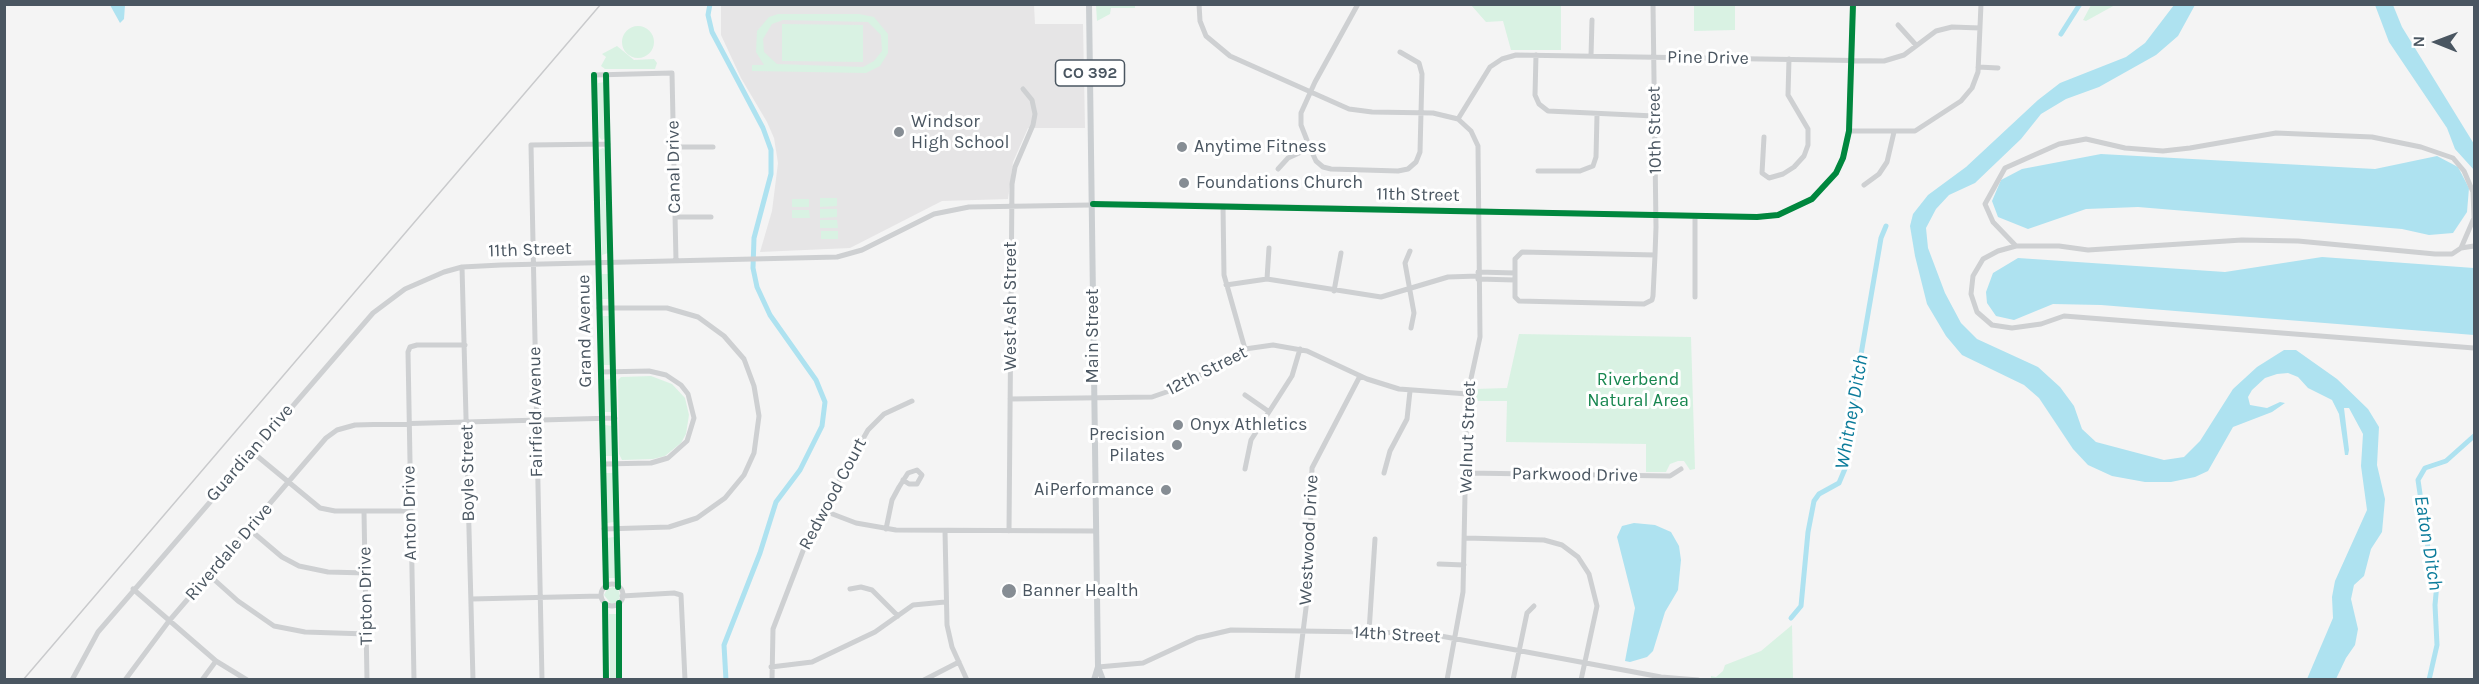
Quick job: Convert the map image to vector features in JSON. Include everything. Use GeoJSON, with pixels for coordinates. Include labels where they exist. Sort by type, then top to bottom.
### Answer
{"type":"FeatureCollection","features":[{"type":"Feature","properties":{"kind":"main road","name":"Main Street"},"geometry":{"type":"LineString","coordinates":[[1089,4],[1098,667],[1094,680]]}},
{"type":"Feature","properties":{"kind":"main road","name":"Main Street"},"geometry":{"type":"LineString","coordinates":[[1098,667],[1103,680]]}},
{"type":"Feature","properties":{"kind":"street"},"geometry":{"type":"LineString","coordinates":[[1199,4],[1200,21],[1206,36],[1220,49],[1310,92],[1356,110],[1444,114],[1458,119]]}},
{"type":"Feature","properties":{"kind":"street"},"geometry":{"type":"LineString","coordinates":[[1358,4],[1310,92],[1300,117],[1316,161],[1328,169],[1403,170],[1412,166],[1419,157],[1422,113],[1421,68],[1419,63],[1400,52]]}},
{"type":"Feature","properties":{"kind":"street","name":"10th Street"},"geometry":{"type":"LineString","coordinates":[[1651,302],[1656,215],[1653,4]]}},
{"type":"Feature","properties":{"kind":"street","name":"11th Street"},"geometry":{"type":"LineString","coordinates":[[462,267],[844,256],[945,211],[1012,206],[1093,204],[1742,217],[1778,215],[1812,199],[1827,185],[1839,167],[1849,131],[1852,4]]}},
{"type":"Feature","properties":{"kind":"street"},"geometry":{"type":"LineString","coordinates":[[1849,131],[1894,132],[1921,129],[1957,104],[1972,88],[1978,67],[1981,4]]}},
{"type":"Feature","properties":{"kind":"street"},"geometry":{"type":"LineString","coordinates":[[1591,56],[1592,20]]}},
{"type":"Feature","properties":{"kind":"street"},"geometry":{"type":"LineString","coordinates":[[1898,25],[1916,45]]}},
{"type":"Feature","properties":{"kind":"street","name":"Pine Drive"},"geometry":{"type":"LineString","coordinates":[[1458,119],[1490,67],[1506,57],[1536,55],[1890,61],[1931,33],[1945,28],[1980,28]]}},
{"type":"Feature","properties":{"kind":"street"},"geometry":{"type":"LineString","coordinates":[[1536,55],[1534,92],[1542,107],[1555,114],[1654,116]]}},
{"type":"Feature","properties":{"kind":"street"},"geometry":{"type":"LineString","coordinates":[[1764,137],[1762,173],[1769,178],[1783,174],[1794,167],[1804,156],[1808,144],[1808,129],[1788,95],[1789,58]]}},
{"type":"Feature","properties":{"kind":"street"},"geometry":{"type":"LineString","coordinates":[[1978,67],[1998,68]]}},
{"type":"Feature","properties":{"kind":"street","name":"Canal Drive"},"geometry":{"type":"LineString","coordinates":[[606,75],[672,73],[676,261]]}},
{"type":"Feature","properties":{"kind":"street","name":"Grand Avenue"},"geometry":{"type":"LineString","coordinates":[[606,587],[594,75],[606,75],[618,587]]}},
{"type":"Feature","properties":{"kind":"street","name":"West Ash Street"},"geometry":{"type":"LineString","coordinates":[[1009,531],[1012,206],[1015,167],[1034,121],[1032,100],[1023,89]]}},
{"type":"Feature","properties":{"kind":"street"},"geometry":{"type":"LineString","coordinates":[[1538,171],[1594,170],[1597,115]]}},
{"type":"Feature","properties":{"kind":"street","name":"Walnut Street"},"geometry":{"type":"LineString","coordinates":[[1447,680],[1463,592],[1468,394],[1480,337],[1478,276],[1480,153],[1473,134],[1458,119]]}},
{"type":"Feature","properties":{"kind":"street"},"geometry":{"type":"LineString","coordinates":[[1864,185],[1879,174],[1887,162],[1894,132]]}},
{"type":"Feature","properties":{"kind":"street"},"geometry":{"type":"LineString","coordinates":[[2016,246],[1993,222],[1985,204],[2005,168],[2059,144],[2086,139],[2125,148],[2163,151],[2276,132],[2372,137],[2421,147],[2452,158],[2464,171],[2474,193],[2474,218],[2461,248]]}},
{"type":"Feature","properties":{"kind":"street"},"geometry":{"type":"LineString","coordinates":[[596,144],[608,144]]}},
{"type":"Feature","properties":{"kind":"street","name":"Fairfield Avenue"},"geometry":{"type":"LineString","coordinates":[[542,680],[531,145],[596,144]]}},
{"type":"Feature","properties":{"kind":"street"},"geometry":{"type":"LineString","coordinates":[[674,147],[713,147]]}},
{"type":"Feature","properties":{"kind":"street"},"geometry":{"type":"LineString","coordinates":[[1278,169],[1288,158],[1310,148]]}},
{"type":"Feature","properties":{"kind":"street"},"geometry":{"type":"LineString","coordinates":[[1223,206],[1222,256],[1226,285],[1245,349]]}},
{"type":"Feature","properties":{"kind":"street"},"geometry":{"type":"LineString","coordinates":[[1695,216],[1695,297]]}},
{"type":"Feature","properties":{"kind":"street"},"geometry":{"type":"LineString","coordinates":[[675,217],[711,217]]}},
{"type":"Feature","properties":{"kind":"street"},"geometry":{"type":"LineString","coordinates":[[2475,246],[2461,248],[2452,254],[2435,254],[2298,241],[2242,240],[2088,250],[2059,246],[2016,246],[1998,251],[1983,259],[1973,276],[1971,294],[1977,312],[1992,325],[2012,328],[2041,324],[2064,316],[2475,348]]}},
{"type":"Feature","properties":{"kind":"street"},"geometry":{"type":"LineString","coordinates":[[1267,279],[1269,248]]}},
{"type":"Feature","properties":{"kind":"street"},"geometry":{"type":"LineString","coordinates":[[1410,250],[1405,263],[1414,313],[1412,328]]}},
{"type":"Feature","properties":{"kind":"street"},"geometry":{"type":"LineString","coordinates":[[1334,291],[1341,253]]}},
{"type":"Feature","properties":{"kind":"street"},"geometry":{"type":"LineString","coordinates":[[1655,255],[1516,253],[1514,301],[1644,304],[1651,302],[1657,306]]}},
{"type":"Feature","properties":{"kind":"street","name":"Boyle Street"},"geometry":{"type":"LineString","coordinates":[[462,267],[473,680]]}},
{"type":"Feature","properties":{"kind":"street","name":"Guardian Drive"},"geometry":{"type":"LineString","coordinates":[[72,680],[98,632],[251,451],[372,313],[405,289],[444,272],[462,267]]}},
{"type":"Feature","properties":{"kind":"street"},"geometry":{"type":"LineString","coordinates":[[1226,285],[1267,279],[1382,297],[1448,277],[1515,276]]}},
{"type":"Feature","properties":{"kind":"street"},"geometry":{"type":"LineString","coordinates":[[599,308],[667,308],[698,317],[724,336],[744,359],[754,386],[759,416],[754,453],[744,475],[725,498],[697,518],[669,527],[604,529]]}},
{"type":"Feature","properties":{"kind":"street","name":"Anton Drive"},"geometry":{"type":"LineString","coordinates":[[414,680],[407,357],[410,346],[465,345]]}},
{"type":"Feature","properties":{"kind":"street","name":"12th Street"},"geometry":{"type":"LineString","coordinates":[[1010,399],[1152,397],[1168,392],[1245,349],[1273,345],[1300,349],[1360,376],[1410,391],[1468,394]]}},
{"type":"Feature","properties":{"kind":"street"},"geometry":{"type":"LineString","coordinates":[[1245,469],[1251,440],[1292,376],[1300,349]]}},
{"type":"Feature","properties":{"kind":"street"},"geometry":{"type":"LineString","coordinates":[[601,372],[657,372],[672,378],[688,394],[694,418],[689,438],[673,455],[657,462],[603,464]]}},
{"type":"Feature","properties":{"kind":"street","name":"Westwood Drive"},"geometry":{"type":"LineString","coordinates":[[1297,680],[1309,584],[1312,468],[1360,376]]}},
{"type":"Feature","properties":{"kind":"street"},"geometry":{"type":"LineString","coordinates":[[1384,472],[1390,451],[1407,419],[1410,391]]}},
{"type":"Feature","properties":{"kind":"street"},"geometry":{"type":"LineString","coordinates":[[1245,395],[1268,411]]}},
{"type":"Feature","properties":{"kind":"street","name":"Redwood Court"},"geometry":{"type":"LineString","coordinates":[[772,680],[774,624],[805,542],[868,430],[884,414],[912,400]]}},
{"type":"Feature","properties":{"kind":"street"},"geometry":{"type":"LineString","coordinates":[[410,424],[615,418]]}},
{"type":"Feature","properties":{"kind":"street","name":"Riverdale Drive"},"geometry":{"type":"LineString","coordinates":[[125,680],[169,621],[326,438],[337,430],[355,425],[410,424]]}},
{"type":"Feature","properties":{"kind":"street"},"geometry":{"type":"LineString","coordinates":[[251,451],[320,508],[364,512],[410,511]]}},
{"type":"Feature","properties":{"kind":"street","name":"Parkwood Drive"},"geometry":{"type":"LineString","coordinates":[[1467,473],[1670,476],[1681,469]]}},
{"type":"Feature","properties":{"kind":"street"},"geometry":{"type":"LineString","coordinates":[[886,529],[892,500],[903,480]]}},
{"type":"Feature","properties":{"kind":"street"},"geometry":{"type":"LineString","coordinates":[[822,510],[856,523],[886,529],[1095,531]]}},
{"type":"Feature","properties":{"kind":"street","name":"Tipton Drive"},"geometry":{"type":"LineString","coordinates":[[364,512],[367,680]]}},
{"type":"Feature","properties":{"kind":"street"},"geometry":{"type":"LineString","coordinates":[[249,529],[282,557],[299,566],[328,572],[366,573]]}},
{"type":"Feature","properties":{"kind":"street"},"geometry":{"type":"LineString","coordinates":[[945,531],[945,602],[948,634],[968,680]]}},
{"type":"Feature","properties":{"kind":"street"},"geometry":{"type":"LineString","coordinates":[[1465,538],[1544,540],[1562,545],[1578,557],[1589,574],[1597,606],[1581,680]]}},
{"type":"Feature","properties":{"kind":"street"},"geometry":{"type":"LineString","coordinates":[[1369,632],[1375,539]]}},
{"type":"Feature","properties":{"kind":"street"},"geometry":{"type":"LineString","coordinates":[[1439,564],[1464,566]]}},
{"type":"Feature","properties":{"kind":"street"},"geometry":{"type":"LineString","coordinates":[[209,575],[238,601],[274,626],[305,632],[367,634]]}},
{"type":"Feature","properties":{"kind":"street"},"geometry":{"type":"LineString","coordinates":[[601,596],[606,587],[612,585],[618,587],[622,596],[619,603],[619,680]]}},
{"type":"Feature","properties":{"kind":"street"},"geometry":{"type":"LineString","coordinates":[[850,590],[861,587],[872,590],[898,616]]}},
{"type":"Feature","properties":{"kind":"street"},"geometry":{"type":"LineString","coordinates":[[133,590],[216,661],[247,680]]}},
{"type":"Feature","properties":{"kind":"street"},"geometry":{"type":"LineString","coordinates":[[622,596],[674,593],[681,596],[685,680]]}},
{"type":"Feature","properties":{"kind":"street"},"geometry":{"type":"LineString","coordinates":[[471,599],[601,596]]}},
{"type":"Feature","properties":{"kind":"street"},"geometry":{"type":"LineString","coordinates":[[601,596],[605,604],[606,680]]}},
{"type":"Feature","properties":{"kind":"street"},"geometry":{"type":"LineString","coordinates":[[771,667],[803,665],[817,660],[874,632],[920,603],[945,602]]}},
{"type":"Feature","properties":{"kind":"street"},"geometry":{"type":"LineString","coordinates":[[605,604],[612,606],[619,603]]}},
{"type":"Feature","properties":{"kind":"street"},"geometry":{"type":"LineString","coordinates":[[1513,680],[1527,613],[1534,606]]}},
{"type":"Feature","properties":{"kind":"street","name":"14th Street"},"geometry":{"type":"LineString","coordinates":[[1098,667],[1143,663],[1197,638],[1221,631],[1369,632],[1430,634],[1661,677],[1698,680]]}},
{"type":"Feature","properties":{"kind":"street"},"geometry":{"type":"LineString","coordinates":[[202,680],[216,661]]}},
{"type":"Feature","properties":{"kind":"street"},"geometry":{"type":"LineString","coordinates":[[924,680],[959,662]]}},
{"type":"Feature","properties":{"kind":"shaded area","name":"Windsor High School"},"geometry":{"type":"Polygon","coordinates":[[[721,5],[1034,5],[1035,24],[1083,24],[1085,128],[1028,128],[1013,162],[1008,199],[942,201],[850,248],[760,252],[772,211],[778,163],[774,138],[767,122],[741,78],[721,35],[721,5]]]}},
{"type":"Feature","properties":{"kind":"green space"},"geometry":{"type":"Polygon","coordinates":[[[2091,4],[2115,5],[2086,21],[2083,20],[2091,4]]]}},
{"type":"Feature","properties":{"kind":"green space"},"geometry":{"type":"Polygon","coordinates":[[[1096,5],[1135,5],[1135,8],[1111,8],[1110,14],[1097,21],[1096,5]]]}},
{"type":"Feature","properties":{"kind":"green space"},"geometry":{"type":"Polygon","coordinates":[[[1471,5],[1561,5],[1561,50],[1511,50],[1503,21],[1486,22],[1471,5]]]}},
{"type":"Feature","properties":{"kind":"green space"},"geometry":{"type":"Polygon","coordinates":[[[1694,5],[1735,5],[1735,30],[1694,31],[1694,5]]]}},
{"type":"Feature","properties":{"kind":"green space"},"geometry":{"type":"Polygon","coordinates":[[[778,14],[859,14],[874,17],[888,34],[888,53],[880,66],[866,73],[752,71],[752,65],[764,65],[756,52],[757,31],[769,17],[778,14]],[[783,20],[772,24],[763,39],[764,52],[777,64],[863,67],[874,61],[882,51],[881,35],[868,22],[783,20]]]}},
{"type":"Feature","properties":{"kind":"green space"},"geometry":{"type":"Polygon","coordinates":[[[782,24],[863,25],[863,62],[782,61],[782,24]]]}},
{"type":"Feature","properties":{"kind":"green space"},"geometry":{"type":"Polygon","coordinates":[[[638,26],[649,31],[654,42],[649,53],[638,58],[627,53],[622,42],[627,31],[638,26]]]}},
{"type":"Feature","properties":{"kind":"green space"},"geometry":{"type":"Polygon","coordinates":[[[617,46],[634,60],[654,59],[657,63],[655,69],[605,69],[601,66],[606,57],[602,54],[617,46]]]}},
{"type":"Feature","properties":{"kind":"green space"},"geometry":{"type":"Polygon","coordinates":[[[605,82],[606,138],[602,140],[599,137],[598,83],[605,82]]]}},
{"type":"Feature","properties":{"kind":"green space"},"geometry":{"type":"Polygon","coordinates":[[[603,148],[606,151],[608,253],[602,255],[599,150],[603,148]]]}},
{"type":"Feature","properties":{"kind":"green space"},"geometry":{"type":"Polygon","coordinates":[[[820,198],[837,198],[837,206],[820,207],[820,198]]]}},
{"type":"Feature","properties":{"kind":"green space"},"geometry":{"type":"Polygon","coordinates":[[[792,199],[809,199],[809,207],[792,207],[792,199]]]}},
{"type":"Feature","properties":{"kind":"green space"},"geometry":{"type":"Polygon","coordinates":[[[820,209],[837,209],[837,217],[820,218],[820,209]]]}},
{"type":"Feature","properties":{"kind":"green space"},"geometry":{"type":"Polygon","coordinates":[[[792,210],[809,210],[810,218],[792,218],[792,210]]]}},
{"type":"Feature","properties":{"kind":"green space"},"geometry":{"type":"Polygon","coordinates":[[[820,220],[837,220],[838,228],[820,228],[820,220]]]}},
{"type":"Feature","properties":{"kind":"green space"},"geometry":{"type":"Polygon","coordinates":[[[821,231],[838,231],[838,239],[821,239],[821,231]]]}},
{"type":"Feature","properties":{"kind":"green space"},"geometry":{"type":"Polygon","coordinates":[[[602,274],[609,274],[609,299],[602,299],[602,274]]]}},
{"type":"Feature","properties":{"kind":"green space"},"geometry":{"type":"Polygon","coordinates":[[[603,316],[610,316],[611,365],[604,365],[603,316]]]}},
{"type":"Feature","properties":{"kind":"green space","name":"Riverbend Natural Area"},"geometry":{"type":"Polygon","coordinates":[[[1519,334],[1691,337],[1695,469],[1690,470],[1684,461],[1678,461],[1670,464],[1666,472],[1646,472],[1646,444],[1506,442],[1507,401],[1473,401],[1474,389],[1507,388],[1519,334]]]}},
{"type":"Feature","properties":{"kind":"green space"},"geometry":{"type":"Polygon","coordinates":[[[651,376],[672,384],[685,398],[689,415],[686,434],[681,443],[665,456],[653,459],[622,460],[619,454],[618,380],[621,377],[651,376]]]}},
{"type":"Feature","properties":{"kind":"green space"},"geometry":{"type":"Polygon","coordinates":[[[611,379],[611,412],[605,412],[604,380],[611,379]]]}},
{"type":"Feature","properties":{"kind":"green space"},"geometry":{"type":"Polygon","coordinates":[[[605,425],[612,426],[612,456],[605,456],[605,425]]]}},
{"type":"Feature","properties":{"kind":"green space"},"geometry":{"type":"Polygon","coordinates":[[[606,473],[613,473],[614,522],[607,523],[606,473]]]}},
{"type":"Feature","properties":{"kind":"green space"},"geometry":{"type":"Polygon","coordinates":[[[614,537],[615,578],[609,578],[607,538],[614,537]]]}},
{"type":"Feature","properties":{"kind":"green space"},"geometry":{"type":"Polygon","coordinates":[[[613,587],[619,591],[620,597],[617,602],[611,604],[604,595],[607,589],[613,587]]]}},
{"type":"Feature","properties":{"kind":"green space"},"geometry":{"type":"Polygon","coordinates":[[[609,614],[616,614],[618,679],[610,679],[609,614]]]}},
{"type":"Feature","properties":{"kind":"green space"},"geometry":{"type":"Polygon","coordinates":[[[1792,625],[1793,679],[1711,679],[1711,676],[1716,677],[1723,671],[1725,665],[1761,651],[1792,625]]]}},
{"type":"Feature","properties":{"kind":"water"},"geometry":{"type":"Polygon","coordinates":[[[110,5],[125,5],[124,19],[120,23],[110,5]]]}},
{"type":"Feature","properties":{"kind":"water"},"geometry":{"type":"Polygon","coordinates":[[[2174,5],[2195,5],[2178,36],[2156,55],[2099,87],[2066,99],[2041,114],[2021,139],[1975,183],[1949,195],[1936,209],[1926,228],[1928,248],[1945,293],[1961,323],[1977,339],[2038,367],[2060,387],[2074,406],[2082,429],[2096,442],[2164,460],[2184,457],[2200,441],[2233,389],[2257,367],[2284,350],[2296,350],[2337,379],[2368,409],[2379,427],[2377,465],[2385,499],[2382,532],[2371,549],[2364,576],[2354,585],[2351,599],[2358,629],[2355,645],[2336,679],[2307,679],[2333,618],[2332,597],[2335,581],[2367,510],[2361,466],[2363,434],[2349,408],[2344,408],[2349,450],[2348,455],[2345,455],[2339,414],[2332,400],[2308,388],[2298,377],[2288,373],[2277,374],[2265,378],[2252,390],[2248,397],[2250,405],[2267,408],[2280,402],[2285,403],[2272,412],[2233,427],[2208,471],[2195,477],[2171,482],[2145,482],[2112,476],[2088,465],[2073,449],[2039,398],[2024,385],[1962,355],[1946,336],[1927,304],[1915,256],[1910,226],[1913,214],[1928,195],[1966,167],[2038,100],[2060,83],[2126,57],[2145,43],[2174,5]]]}},
{"type":"Feature","properties":{"kind":"water"},"geometry":{"type":"Polygon","coordinates":[[[2375,5],[2393,5],[2402,27],[2474,144],[2474,170],[2455,149],[2447,128],[2389,42],[2375,5]]]}},
{"type":"Feature","properties":{"kind":"water"},"geometry":{"type":"Polygon","coordinates":[[[2101,154],[2375,169],[2437,156],[2458,167],[2469,188],[2467,212],[2453,233],[2429,235],[2402,229],[2138,207],[2086,209],[2028,229],[1998,217],[1992,201],[2001,180],[2022,169],[2101,154]]]}},
{"type":"Feature","properties":{"kind":"water"},"geometry":{"type":"Polygon","coordinates":[[[2322,257],[2474,268],[2474,335],[2101,305],[2053,304],[2014,320],[1996,316],[1987,303],[1986,292],[1993,273],[2018,258],[2225,272],[2322,257]]]}},
{"type":"Feature","properties":{"kind":"water"},"geometry":{"type":"Polygon","coordinates":[[[1634,523],[1655,525],[1671,532],[1679,546],[1681,560],[1678,590],[1665,612],[1653,651],[1647,657],[1630,662],[1625,661],[1635,608],[1617,537],[1622,526],[1634,523]]]}},
{"type":"Feature","properties":{"kind":"waterway"},"geometry":{"type":"LineString","coordinates":[[710,4],[708,15],[712,32],[763,128],[771,150],[771,174],[754,238],[753,268],[757,287],[770,315],[816,380],[825,402],[822,426],[800,470],[776,502],[760,553],[724,645],[726,680]]}},
{"type":"Feature","properties":{"kind":"waterway","name":"Whitney Ditch"},"geometry":{"type":"LineString","coordinates":[[2061,34],[2080,4]]}},
{"type":"Feature","properties":{"kind":"waterway","name":"Whitney Ditch"},"geometry":{"type":"LineString","coordinates":[[1791,618],[1801,606],[1808,532],[1814,501],[1819,494],[1839,483],[1847,464],[1853,401],[1881,238],[1886,226]]}},
{"type":"Feature","properties":{"kind":"waterway","name":"Eaton Ditch"},"geometry":{"type":"LineString","coordinates":[[2429,680],[2437,645],[2435,605],[2437,583],[2429,555],[2418,480],[2425,468],[2446,461],[2474,436]]}},
{"type":"Feature","properties":{"kind":"railway"},"geometry":{"type":"LineString","coordinates":[[23,680],[601,4]]}},
{"type":"Feature","properties":{"kind":"cycle path"},"geometry":{"type":"LineString","coordinates":[[1093,204],[1757,217],[1778,215],[1812,199],[1836,173],[1843,158],[1849,131],[1853,4]]}},
{"type":"Feature","properties":{"kind":"cycle path"},"geometry":{"type":"LineString","coordinates":[[594,75],[606,587]]}},
{"type":"Feature","properties":{"kind":"cycle path"},"geometry":{"type":"LineString","coordinates":[[606,75],[618,587]]}},
{"type":"Feature","properties":{"kind":"cycle path"},"geometry":{"type":"LineString","coordinates":[[619,603],[619,680]]}},
{"type":"Feature","properties":{"kind":"cycle path"},"geometry":{"type":"LineString","coordinates":[[605,604],[606,680]]}},
{"type":"Feature","properties":{"kind":"place","name":"Windsor High School"},"geometry":{"type":"Point","coordinates":[899,132]}},
{"type":"Feature","properties":{"kind":"place","name":"Anytime Fitness"},"geometry":{"type":"Point","coordinates":[1182,147]}},
{"type":"Feature","properties":{"kind":"place","name":"Foundations Church"},"geometry":{"type":"Point","coordinates":[1184,183]}},
{"type":"Feature","properties":{"kind":"place","name":"Onyx Athletics"},"geometry":{"type":"Point","coordinates":[1178,425]}},
{"type":"Feature","properties":{"kind":"place","name":"Precision Pilates"},"geometry":{"type":"Point","coordinates":[1177,445]}},
{"type":"Feature","properties":{"kind":"place","name":"AiPerformance"},"geometry":{"type":"Point","coordinates":[1166,490]}},
{"type":"Feature","properties":{"kind":"place","name":"Banner Health"},"geometry":{"type":"Point","coordinates":[1009,591]}}]}
